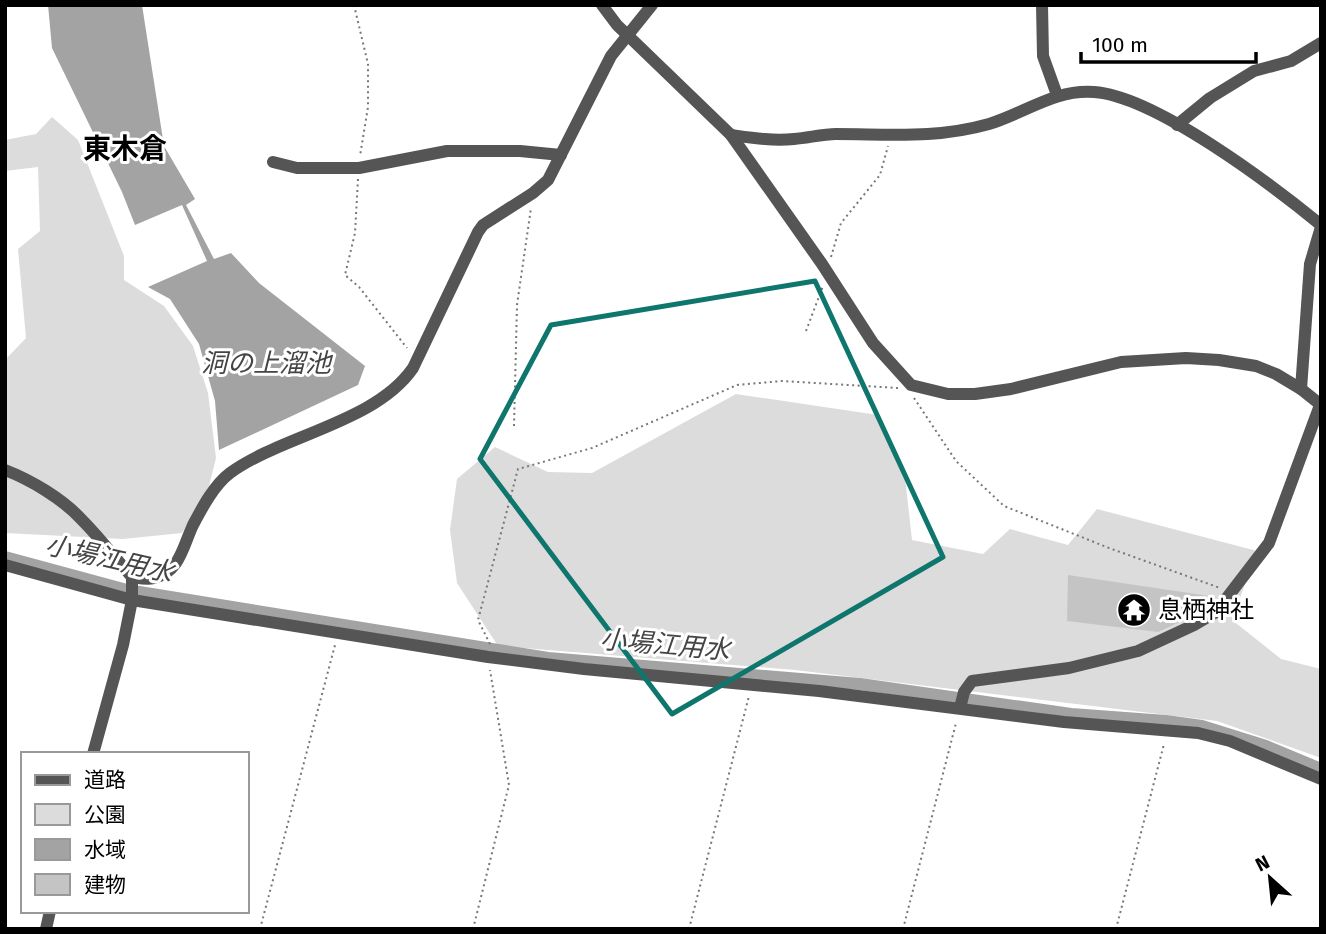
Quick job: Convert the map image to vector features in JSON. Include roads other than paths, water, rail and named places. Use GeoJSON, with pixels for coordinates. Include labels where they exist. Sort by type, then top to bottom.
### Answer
{"type":"FeatureCollection","features":[{"type":"Feature","properties":{"kind":"street"},"geometry":{"type":"LineString","coordinates":[[602,5],[617,25],[731,135],[873,343],[911,385],[948,394],[987,392],[1011,389],[1121,362],[1186,358],[1256,366],[1301,389],[1320,405],[1269,543],[1216,612],[1138,651],[1069,668],[972,681],[962,701]]}},
{"type":"Feature","properties":{"kind":"street"},"geometry":{"type":"LineString","coordinates":[[93,752],[132,590],[167,572],[180,558],[192,527],[218,485],[228,475],[260,456],[387,396],[402,384],[413,368],[478,232],[483,225],[533,193],[548,180],[611,56],[652,5]]}},
{"type":"Feature","properties":{"kind":"street"},"geometry":{"type":"LineString","coordinates":[[1042,5],[1043,55],[1057,95]]}},
{"type":"Feature","properties":{"kind":"street"},"geometry":{"type":"LineString","coordinates":[[1177,125],[1210,98],[1254,71],[1291,61],[1321,43]]}},
{"type":"Feature","properties":{"kind":"street"},"geometry":{"type":"LineString","coordinates":[[731,135],[766,141],[833,134],[935,135],[990,124],[1057,95],[1095,92],[1137,105],[1200,138],[1267,184],[1321,226],[1310,264],[1301,389]]}},
{"type":"Feature","properties":{"kind":"street"},"geometry":{"type":"LineString","coordinates":[[272,162],[297,168],[359,167],[447,151],[520,151],[561,155]]}},
{"type":"Feature","properties":{"kind":"street"},"geometry":{"type":"LineString","coordinates":[[5,470],[17,474],[81,518],[132,590]]}},
{"type":"Feature","properties":{"kind":"street"},"geometry":{"type":"LineString","coordinates":[[5,565],[338,633],[489,651],[584,669],[962,701],[1064,722],[1198,733],[1230,741],[1321,779]]}},
{"type":"Feature","properties":{"kind":"water","name":"洞の上溜池"},"geometry":{"type":"Polygon","coordinates":[[[48,5],[142,5],[164,146],[195,199],[186,205],[214,259],[231,253],[259,283],[365,366],[358,385],[219,450],[215,401],[199,344],[170,299],[148,287],[207,261],[182,205],[135,225],[122,192],[52,48],[48,5]]]}},
{"type":"Feature","properties":{"kind":"waterway","name":"小場江用水"},"geometry":{"type":"LineString","coordinates":[[5,557],[127,590],[548,658],[860,684],[1071,714],[1202,726],[1266,746],[1321,769]]}},
{"type":"Feature","properties":{"kind":"place","name":"息栖神社"},"geometry":{"type":"Point","coordinates":[1134,610]}},
{"type":"Feature","properties":{"kind":"district","name":"東木倉"},"geometry":{"type":"Point","coordinates":[125,148]}}]}
